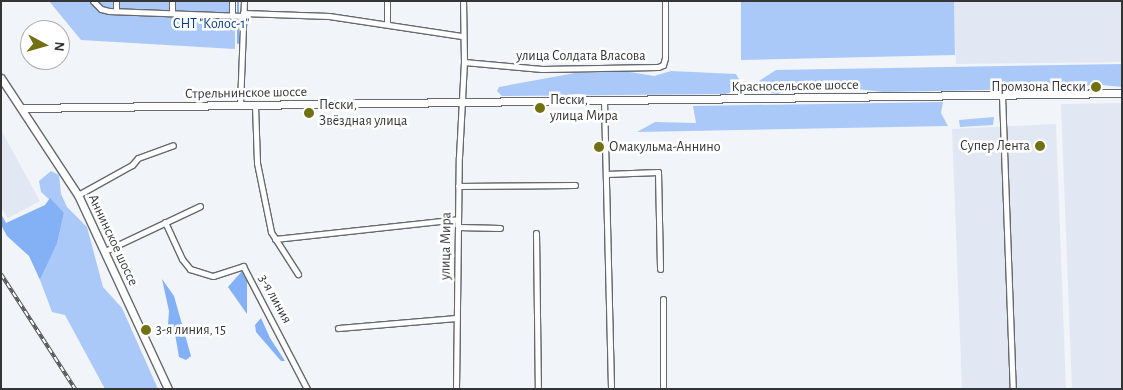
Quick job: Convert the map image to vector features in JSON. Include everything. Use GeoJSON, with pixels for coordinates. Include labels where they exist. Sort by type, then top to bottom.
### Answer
{"type":"FeatureCollection","features":[{"type":"Feature","properties":{"kind":"main road","name":"Аннинское шоссе"},"geometry":{"type":"LineString","coordinates":[[1,78],[24,108],[78,195],[168,389]]}},
{"type":"Feature","properties":{"kind":"main road","name":"Красносельское шоссе"},"geometry":{"type":"LineString","coordinates":[[466,103],[1122,93]]}},
{"type":"Feature","properties":{"kind":"main road","name":"Стрельнинское шоссе"},"geometry":{"type":"LineString","coordinates":[[24,108],[466,103]]}},
{"type":"Feature","properties":{"kind":"street"},"geometry":{"type":"LineString","coordinates":[[93,1],[101,9],[116,11],[232,16],[329,16],[387,23],[462,36]]}},
{"type":"Feature","properties":{"kind":"street"},"geometry":{"type":"LineString","coordinates":[[116,1],[116,11]]}},
{"type":"Feature","properties":{"kind":"street"},"geometry":{"type":"LineString","coordinates":[[172,1],[172,14]]}},
{"type":"Feature","properties":{"kind":"street"},"geometry":{"type":"LineString","coordinates":[[232,1],[232,16]]}},
{"type":"Feature","properties":{"kind":"street"},"geometry":{"type":"LineString","coordinates":[[240,105],[244,1]]}},
{"type":"Feature","properties":{"kind":"street"},"geometry":{"type":"LineString","coordinates":[[387,23],[388,1]]}},
{"type":"Feature","properties":{"kind":"street","name":"улица Мира"},"geometry":{"type":"LineString","coordinates":[[456,389],[458,186],[466,103],[462,36],[463,1]]}},
{"type":"Feature","properties":{"kind":"street","name":"улица Солдата Власова"},"geometry":{"type":"LineString","coordinates":[[464,62],[542,69],[658,67],[663,65],[665,58],[665,1]]}},
{"type":"Feature","properties":{"kind":"street"},"geometry":{"type":"LineString","coordinates":[[1002,96],[1013,389]]}},
{"type":"Feature","properties":{"kind":"street"},"geometry":{"type":"LineString","coordinates":[[604,101],[611,389]]}},
{"type":"Feature","properties":{"kind":"street"},"geometry":{"type":"LineString","coordinates":[[255,105],[257,163],[275,239],[298,274]]}},
{"type":"Feature","properties":{"kind":"street"},"geometry":{"type":"LineString","coordinates":[[78,195],[132,165],[138,158],[173,145]]}},
{"type":"Feature","properties":{"kind":"street"},"geometry":{"type":"LineString","coordinates":[[606,174],[658,172],[660,269]]}},
{"type":"Feature","properties":{"kind":"street"},"geometry":{"type":"LineString","coordinates":[[458,186],[575,185]]}},
{"type":"Feature","properties":{"kind":"street"},"geometry":{"type":"LineString","coordinates":[[105,252],[200,206]]}},
{"type":"Feature","properties":{"kind":"street"},"geometry":{"type":"LineString","coordinates":[[275,239],[458,219]]}},
{"type":"Feature","properties":{"kind":"street","name":"3-я линия"},"geometry":{"type":"LineString","coordinates":[[165,222],[182,259],[190,269],[213,276],[243,266],[307,389]]}},
{"type":"Feature","properties":{"kind":"street"},"geometry":{"type":"LineString","coordinates":[[458,227],[500,228]]}},
{"type":"Feature","properties":{"kind":"street"},"geometry":{"type":"LineString","coordinates":[[536,233],[538,389]]}},
{"type":"Feature","properties":{"kind":"street"},"geometry":{"type":"LineString","coordinates":[[663,299],[664,389]]}},
{"type":"Feature","properties":{"kind":"street"},"geometry":{"type":"LineString","coordinates":[[338,328],[457,318]]}},
{"type":"Feature","properties":{"kind":"shaded area"},"geometry":{"type":"Polygon","coordinates":[[[954,1],[1122,1],[1122,62],[956,64],[954,1]]]}},
{"type":"Feature","properties":{"kind":"shaded area"},"geometry":{"type":"Polygon","coordinates":[[[1122,103],[1122,389],[1072,389],[1061,104],[1122,103]]]}},
{"type":"Feature","properties":{"kind":"shaded area"},"geometry":{"type":"Polygon","coordinates":[[[1056,124],[1066,389],[962,389],[952,129],[1056,124]]]}},
{"type":"Feature","properties":{"kind":"shaded area"},"geometry":{"type":"Polygon","coordinates":[[[1,130],[40,201],[8,218],[1,207],[1,130]]]}},
{"type":"Feature","properties":{"kind":"shaded area"},"geometry":{"type":"Polygon","coordinates":[[[50,198],[64,213],[57,244],[40,280],[29,256],[7,236],[1,225],[1,214],[6,223],[45,205],[50,198]]]}},
{"type":"Feature","properties":{"kind":"shaded area"},"geometry":{"type":"Polygon","coordinates":[[[242,271],[247,279],[247,314],[228,287],[242,271]]]}},
{"type":"Feature","properties":{"kind":"shaded area"},"geometry":{"type":"Polygon","coordinates":[[[162,279],[174,296],[191,356],[186,360],[179,357],[175,334],[168,325],[169,311],[162,279]]]}},
{"type":"Feature","properties":{"kind":"shaded area"},"geometry":{"type":"Polygon","coordinates":[[[261,318],[270,338],[285,361],[281,361],[256,332],[255,325],[261,318]]]}},
{"type":"Feature","properties":{"kind":"green space","name":"СНТ \"Колос-1\""},"geometry":{"type":"Polygon","coordinates":[[[49,1],[235,1],[235,49],[81,40],[70,27],[70,20],[65,20],[49,1]]]}},
{"type":"Feature","properties":{"kind":"green space"},"geometry":{"type":"Polygon","coordinates":[[[741,1],[954,1],[955,55],[741,60],[741,1]]]}},
{"type":"Feature","properties":{"kind":"green space"},"geometry":{"type":"Polygon","coordinates":[[[1122,64],[1122,87],[1092,84],[1082,88],[884,92],[822,85],[796,88],[777,94],[767,92],[759,81],[776,70],[1122,64]]]}},
{"type":"Feature","properties":{"kind":"green space"},"geometry":{"type":"Polygon","coordinates":[[[624,71],[654,76],[671,71],[736,74],[740,81],[739,90],[725,94],[502,96],[497,91],[499,87],[575,73],[624,71]]]}},
{"type":"Feature","properties":{"kind":"green space"},"geometry":{"type":"Polygon","coordinates":[[[943,102],[941,113],[948,126],[637,132],[655,122],[696,123],[693,106],[943,102]]]}},
{"type":"Feature","properties":{"kind":"green space"},"geometry":{"type":"Polygon","coordinates":[[[994,117],[993,125],[960,127],[959,120],[994,117]]]}},
{"type":"Feature","properties":{"kind":"green space"},"geometry":{"type":"Polygon","coordinates":[[[51,171],[59,175],[61,194],[67,207],[87,227],[103,287],[122,308],[158,389],[105,389],[65,315],[52,312],[40,280],[57,244],[64,213],[41,192],[39,181],[51,171]]]}},
{"type":"Feature","properties":{"kind":"waterway"},"geometry":{"type":"LineString","coordinates":[[238,1],[238,13]]}},
{"type":"Feature","properties":{"kind":"waterway"},"geometry":{"type":"LineString","coordinates":[[238,19],[238,43]]}},
{"type":"Feature","properties":{"kind":"railway"},"geometry":{"type":"LineString","coordinates":[[1,274],[75,389]]}},
{"type":"Feature","properties":{"kind":"place","name":"Промзона Пески"},"geometry":{"type":"Point","coordinates":[1096,87]}},
{"type":"Feature","properties":{"kind":"place","name":"Пески, улица Мира"},"geometry":{"type":"Point","coordinates":[540,108]}},
{"type":"Feature","properties":{"kind":"place","name":"Пески, Звёздная улица"},"geometry":{"type":"Point","coordinates":[309,113]}},
{"type":"Feature","properties":{"kind":"place","name":"Супер Лента"},"geometry":{"type":"Point","coordinates":[1040,146]}},
{"type":"Feature","properties":{"kind":"place","name":"Омакульма-Аннино"},"geometry":{"type":"Point","coordinates":[599,147]}},
{"type":"Feature","properties":{"kind":"place","name":"3-я линия, 15"},"geometry":{"type":"Point","coordinates":[146,330]}}]}
